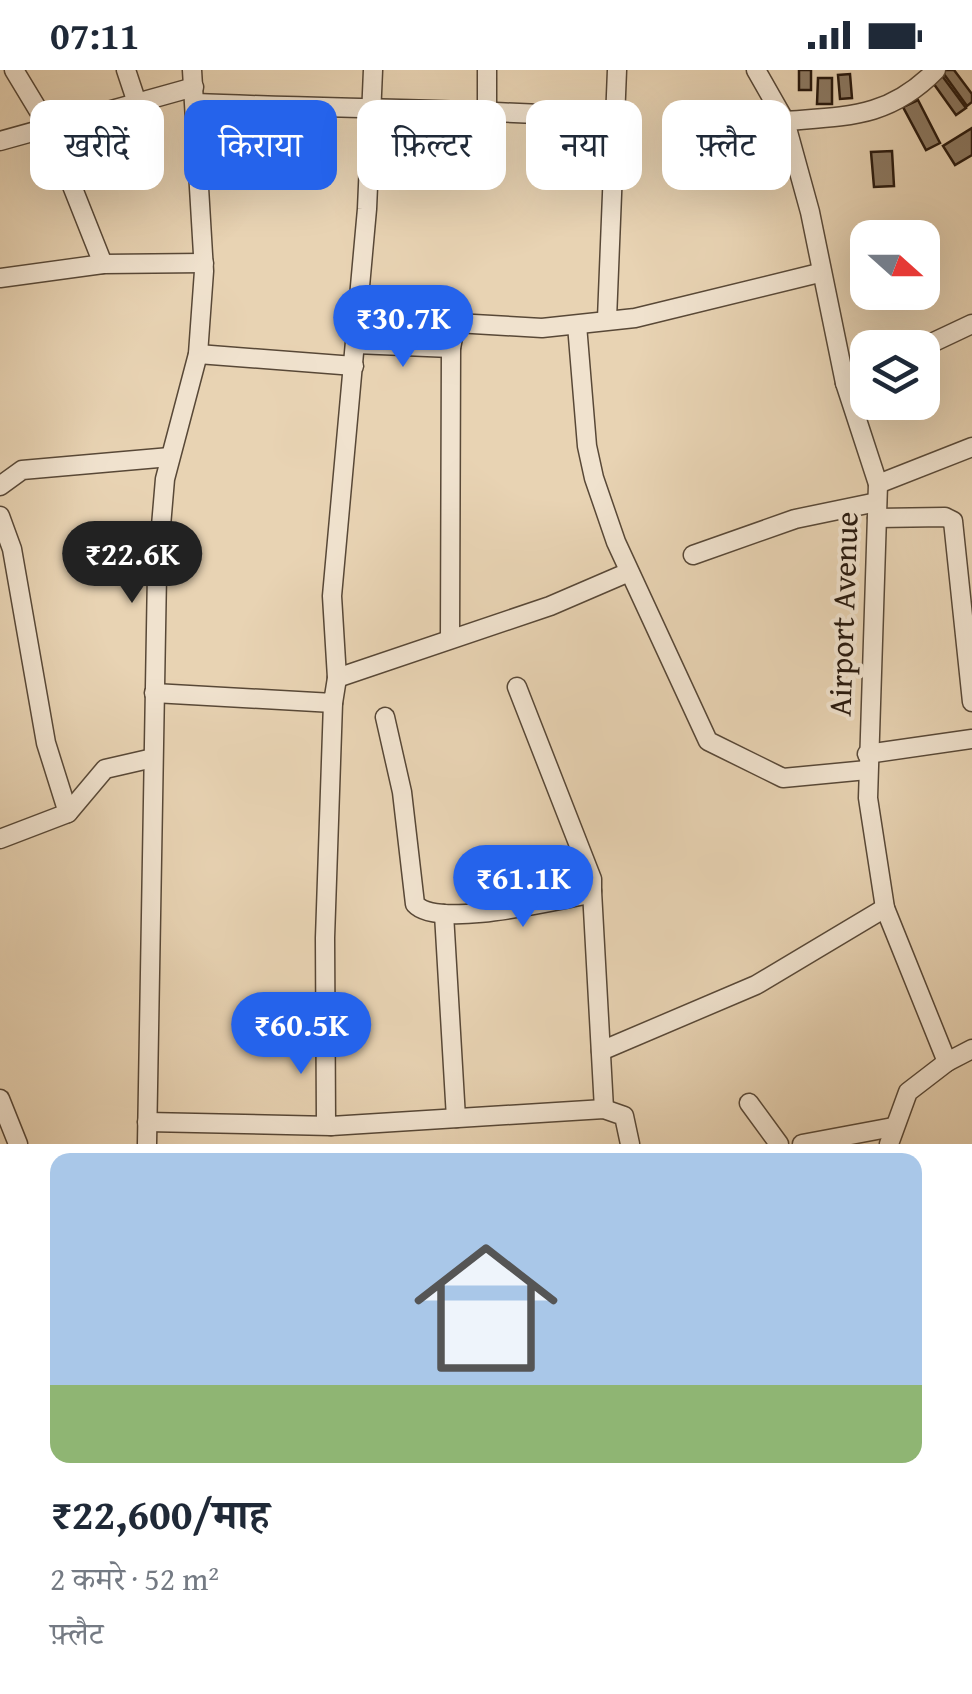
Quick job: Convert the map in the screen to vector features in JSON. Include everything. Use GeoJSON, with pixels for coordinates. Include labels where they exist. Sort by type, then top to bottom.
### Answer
{"type":"FeatureCollection","features":[{"type":"Feature","properties":{"kind":"street"},"geometry":{"type":"LineString","coordinates":[[14,70],[32,100]]}},
{"type":"Feature","properties":{"kind":"street"},"geometry":{"type":"LineString","coordinates":[[126,70],[136,100]]}},
{"type":"Feature","properties":{"kind":"street"},"geometry":{"type":"LineString","coordinates":[[372,100],[373,70]]}},
{"type":"Feature","properties":{"kind":"street"},"geometry":{"type":"LineString","coordinates":[[487,70],[487,100]]}},
{"type":"Feature","properties":{"kind":"street"},"geometry":{"type":"LineString","coordinates":[[615,100],[617,70]]}},
{"type":"Feature","properties":{"kind":"street","name":"Airport Avenue"},"geometry":{"type":"LineString","coordinates":[[756,70],[773,100]]}},
{"type":"Feature","properties":{"kind":"street"},"geometry":{"type":"LineString","coordinates":[[791,121],[867,115],[914,92],[936,70]]}},
{"type":"Feature","properties":{"kind":"street"},"geometry":{"type":"LineString","coordinates":[[146,1144],[157,573],[170,456],[198,354],[204,262],[193,136],[194,87]]}},
{"type":"Feature","properties":{"kind":"street"},"geometry":{"type":"LineString","coordinates":[[148,100],[194,87],[357,109]]}},
{"type":"Feature","properties":{"kind":"street"},"geometry":{"type":"LineString","coordinates":[[0,141],[30,133]]}},
{"type":"Feature","properties":{"kind":"street","name":"Airport Avenue"},"geometry":{"type":"LineString","coordinates":[[791,144],[810,212],[819,273],[845,383],[878,502],[867,762],[885,908],[948,1062]]}},
{"type":"Feature","properties":{"kind":"street"},"geometry":{"type":"LineString","coordinates":[[74,190],[103,264]]}},
{"type":"Feature","properties":{"kind":"street"},"geometry":{"type":"LineString","coordinates":[[331,1126],[325,1112],[324,938],[332,704],[337,678],[332,596],[367,190]]}},
{"type":"Feature","properties":{"kind":"street"},"geometry":{"type":"LineString","coordinates":[[607,319],[612,190]]}},
{"type":"Feature","properties":{"kind":"street"},"geometry":{"type":"LineString","coordinates":[[0,278],[103,264],[204,262]]}},
{"type":"Feature","properties":{"kind":"street"},"geometry":{"type":"LineString","coordinates":[[450,638],[451,348],[459,321],[542,328],[635,318],[819,273]]}},
{"type":"Feature","properties":{"kind":"street"},"geometry":{"type":"LineString","coordinates":[[940,339],[972,324]]}},
{"type":"Feature","properties":{"kind":"street"},"geometry":{"type":"LineString","coordinates":[[577,325],[586,446],[604,511],[708,741],[783,778],[972,739]]}},
{"type":"Feature","properties":{"kind":"street"},"geometry":{"type":"LineString","coordinates":[[356,344],[451,348]]}},
{"type":"Feature","properties":{"kind":"street"},"geometry":{"type":"LineString","coordinates":[[198,354],[354,366]]}},
{"type":"Feature","properties":{"kind":"street"},"geometry":{"type":"LineString","coordinates":[[845,383],[850,381]]}},
{"type":"Feature","properties":{"kind":"street"},"geometry":{"type":"LineString","coordinates":[[693,555],[795,519],[878,502],[972,446]]}},
{"type":"Feature","properties":{"kind":"street"},"geometry":{"type":"LineString","coordinates":[[0,486],[22,470],[170,456]]}},
{"type":"Feature","properties":{"kind":"street"},"geometry":{"type":"LineString","coordinates":[[878,502],[953,521],[972,702]]}},
{"type":"Feature","properties":{"kind":"street"},"geometry":{"type":"LineString","coordinates":[[0,516],[12,548],[46,742],[68,814]]}},
{"type":"Feature","properties":{"kind":"street"},"geometry":{"type":"LineString","coordinates":[[337,678],[550,606],[629,572]]}},
{"type":"Feature","properties":{"kind":"street"},"geometry":{"type":"LineString","coordinates":[[517,687],[586,862],[592,891],[604,1109]]}},
{"type":"Feature","properties":{"kind":"street"},"geometry":{"type":"LineString","coordinates":[[154,693],[332,704]]}},
{"type":"Feature","properties":{"kind":"street"},"geometry":{"type":"LineString","coordinates":[[385,717],[402,792],[414,904],[430,914],[444,914],[508,909],[592,891]]}},
{"type":"Feature","properties":{"kind":"street"},"geometry":{"type":"LineString","coordinates":[[0,839],[68,814],[105,769],[153,758]]}},
{"type":"Feature","properties":{"kind":"street"},"geometry":{"type":"LineString","coordinates":[[601,1051],[756,985],[885,908]]}},
{"type":"Feature","properties":{"kind":"street"},"geometry":{"type":"LineString","coordinates":[[444,914],[456,1118]]}},
{"type":"Feature","properties":{"kind":"street"},"geometry":{"type":"LineString","coordinates":[[802,1144],[891,1135],[908,1092],[972,1049]]}},
{"type":"Feature","properties":{"kind":"street"},"geometry":{"type":"LineString","coordinates":[[0,1099],[18,1144]]}},
{"type":"Feature","properties":{"kind":"street"},"geometry":{"type":"LineString","coordinates":[[749,1103],[779,1144]]}},
{"type":"Feature","properties":{"kind":"street"},"geometry":{"type":"LineString","coordinates":[[147,1122],[331,1126],[604,1109],[624,1116],[630,1144]]}},
{"type":"Feature","properties":{"kind":"building"},"geometry":{"type":"Polygon","coordinates":[[[799,70],[811,70],[811,90],[799,90],[799,70]]]}},
{"type":"Feature","properties":{"kind":"building"},"geometry":{"type":"Polygon","coordinates":[[[941,70],[954,70],[972,94],[972,102],[967,106],[941,70]]]}},
{"type":"Feature","properties":{"kind":"building"},"geometry":{"type":"Polygon","coordinates":[[[940,73],[966,108],[956,115],[931,80],[940,73]]]}},
{"type":"Feature","properties":{"kind":"building"},"geometry":{"type":"Polygon","coordinates":[[[850,74],[852,98],[840,99],[838,75],[850,74]]]}},
{"type":"Feature","properties":{"kind":"building"},"geometry":{"type":"Polygon","coordinates":[[[818,78],[832,78],[832,104],[817,104],[818,78]]]}},
{"type":"Feature","properties":{"kind":"building"},"geometry":{"type":"Polygon","coordinates":[[[918,100],[940,143],[926,150],[903,107],[918,100]]]}},
{"type":"Feature","properties":{"kind":"building"},"geometry":{"type":"Polygon","coordinates":[[[972,128],[972,155],[955,165],[943,146],[972,128]]]}},
{"type":"Feature","properties":{"kind":"building"},"geometry":{"type":"Polygon","coordinates":[[[892,151],[894,186],[874,187],[871,152],[892,151]]]}}]}
